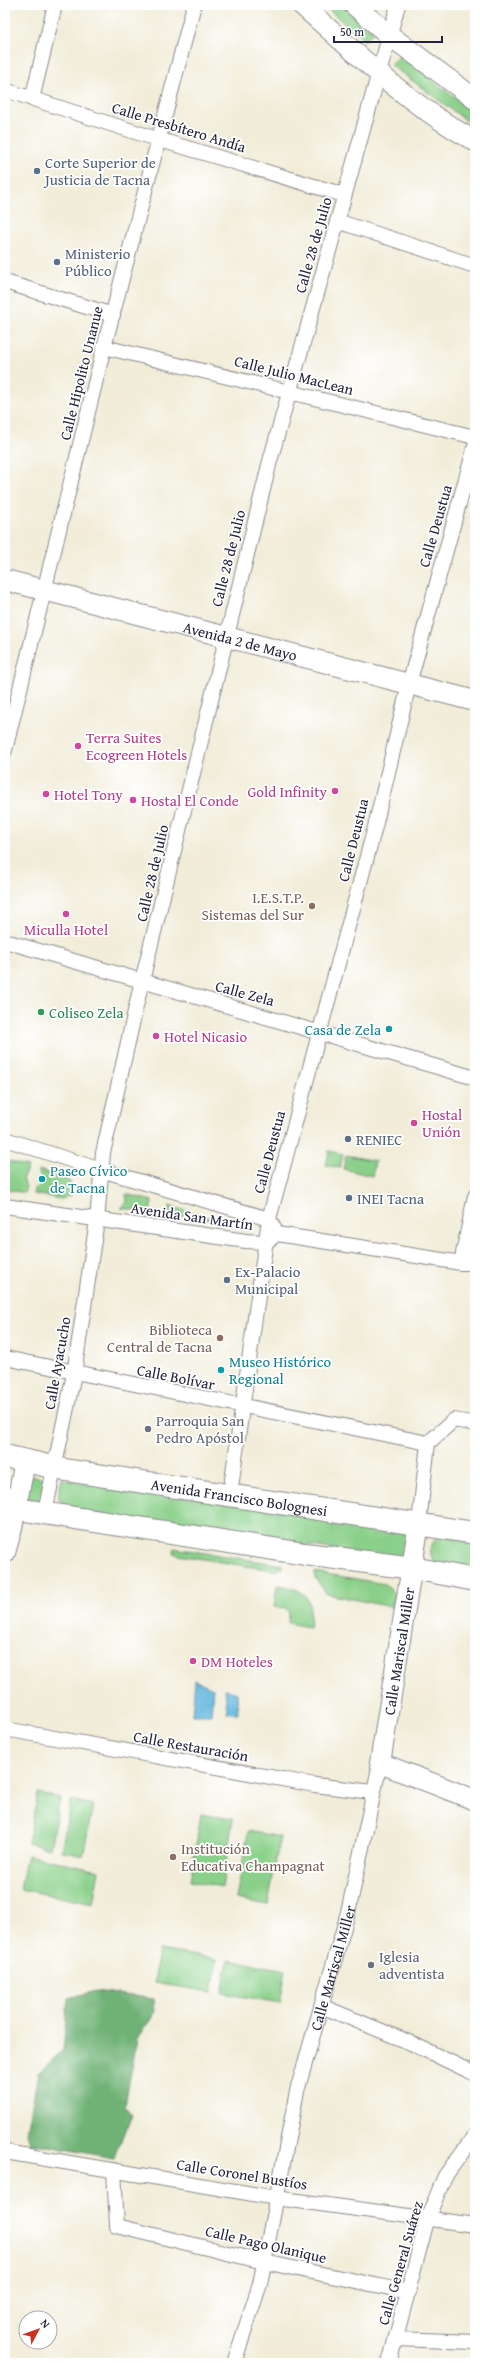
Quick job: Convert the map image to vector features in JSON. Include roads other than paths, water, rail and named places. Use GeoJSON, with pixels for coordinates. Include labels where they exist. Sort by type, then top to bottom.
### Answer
{"type":"FeatureCollection","features":[{"type":"Feature","properties":{"kind":"main road","name":"Avenida Francisco Bolognesi"},"geometry":{"type":"LineString","coordinates":[[15,1458],[55,1468],[419,1523],[475,1533]]}},
{"type":"Feature","properties":{"kind":"main road"},"geometry":{"type":"LineString","coordinates":[[11,1508],[46,1512],[305,1554],[413,1568],[475,1580]]}},
{"type":"Feature","properties":{"kind":"street"},"geometry":{"type":"LineString","coordinates":[[32,99],[55,5]]}},
{"type":"Feature","properties":{"kind":"street","name":"Calle Hipolito Unanue"},"geometry":{"type":"LineString","coordinates":[[5,750],[112,315],[194,5]]}},
{"type":"Feature","properties":{"kind":"street"},"geometry":{"type":"LineString","coordinates":[[302,5],[378,73],[432,114],[475,141]]}},
{"type":"Feature","properties":{"kind":"street"},"geometry":{"type":"LineString","coordinates":[[354,5],[389,35],[475,99]]}},
{"type":"Feature","properties":{"kind":"street","name":"Calle 28 de Julio"},"geometry":{"type":"LineString","coordinates":[[101,1170],[103,1153],[142,982],[223,658],[226,637],[270,461],[398,5]]}},
{"type":"Feature","properties":{"kind":"street","name":"Calle Presbítero Andía"},"geometry":{"type":"LineString","coordinates":[[5,90],[158,139],[344,195]]}},
{"type":"Feature","properties":{"kind":"street"},"geometry":{"type":"LineString","coordinates":[[337,221],[475,266]]}},
{"type":"Feature","properties":{"kind":"street"},"geometry":{"type":"LineString","coordinates":[[5,282],[112,315]]}},
{"type":"Feature","properties":{"kind":"street","name":"Calle Julio MacLean"},"geometry":{"type":"LineString","coordinates":[[104,347],[475,437]]}},
{"type":"Feature","properties":{"kind":"street","name":"Calle Deustua"},"geometry":{"type":"LineString","coordinates":[[230,1494],[244,1407],[268,1219],[321,1032],[375,827],[408,684],[475,446]]}},
{"type":"Feature","properties":{"kind":"street","name":"Avenida 2 de Mayo"},"geometry":{"type":"LineString","coordinates":[[5,580],[475,701]]}},
{"type":"Feature","properties":{"kind":"street","name":"Calle Zela"},"geometry":{"type":"LineString","coordinates":[[5,941],[475,1078]]}},
{"type":"Feature","properties":{"kind":"street","name":"Avenida San Martín"},"geometry":{"type":"LineString","coordinates":[[5,1139],[101,1170],[268,1219],[278,1234],[265,1242],[97,1220],[5,1206]]}},
{"type":"Feature","properties":{"kind":"street","name":"Calle Ayacucho"},"geometry":{"type":"LineString","coordinates":[[46,1512],[74,1374],[97,1220],[101,1170]]}},
{"type":"Feature","properties":{"kind":"street"},"geometry":{"type":"LineString","coordinates":[[278,1234],[468,1263],[475,1196]]}},
{"type":"Feature","properties":{"kind":"street","name":"Calle Bolívar"},"geometry":{"type":"LineString","coordinates":[[5,1358],[74,1374],[428,1443]]}},
{"type":"Feature","properties":{"kind":"street"},"geometry":{"type":"LineString","coordinates":[[419,1523],[428,1443],[454,1420],[475,1424]]}},
{"type":"Feature","properties":{"kind":"street"},"geometry":{"type":"LineString","coordinates":[[5,1552],[11,1508],[15,1458]]}},
{"type":"Feature","properties":{"kind":"street","name":"Calle Mariscal Miller"},"geometry":{"type":"LineString","coordinates":[[234,2363],[247,2328],[264,2262],[297,2091],[348,1913],[372,1792],[380,1763],[413,1568],[419,1523]]}},
{"type":"Feature","properties":{"kind":"street","name":"Calle Restauración"},"geometry":{"type":"LineString","coordinates":[[5,1730],[315,1785],[372,1792]]}},
{"type":"Feature","properties":{"kind":"street"},"geometry":{"type":"LineString","coordinates":[[380,1763],[475,1800]]}},
{"type":"Feature","properties":{"kind":"street"},"geometry":{"type":"LineString","coordinates":[[321,2006],[411,2043],[475,2074]]}},
{"type":"Feature","properties":{"kind":"street","name":"Calle General Suárez"},"geometry":{"type":"LineString","coordinates":[[389,2363],[428,2217],[446,2176],[475,2135]]}},
{"type":"Feature","properties":{"kind":"street","name":"Calle Coronel Bustíos"},"geometry":{"type":"LineString","coordinates":[[5,2152],[276,2198],[428,2217],[475,2225]]}},
{"type":"Feature","properties":{"kind":"street","name":"Calle Pago Olanique"},"geometry":{"type":"LineString","coordinates":[[114,2170],[117,2226],[264,2262],[409,2292]]}},
{"type":"Feature","properties":{"kind":"street"},"geometry":{"type":"LineString","coordinates":[[396,2339],[475,2342]]}},
{"type":"Feature","properties":{"kind":"water"},"geometry":{"type":"Polygon","coordinates":[[[195,1680],[213,1688],[211,1715],[192,1715],[195,1680]]]}},
{"type":"Feature","properties":{"kind":"water"},"geometry":{"type":"Polygon","coordinates":[[[225,1689],[237,1693],[238,1713],[227,1712],[225,1689]]]}},
{"type":"Feature","properties":{"kind":"place","name":"Corte Superior de Justicia de Tacna"},"geometry":{"type":"Point","coordinates":[37,171]}},
{"type":"Feature","properties":{"kind":"place","name":"Ministerio Público"},"geometry":{"type":"Point","coordinates":[57,262]}},
{"type":"Feature","properties":{"kind":"place","name":"Terra Suites Ecogreen Hotels"},"geometry":{"type":"Point","coordinates":[78,746]}},
{"type":"Feature","properties":{"kind":"place","name":"Gold Infinity"},"geometry":{"type":"Point","coordinates":[335,791]}},
{"type":"Feature","properties":{"kind":"place","name":"Hotel Tony"},"geometry":{"type":"Point","coordinates":[46,794]}},
{"type":"Feature","properties":{"kind":"place","name":"Hostal El Conde"},"geometry":{"type":"Point","coordinates":[133,800]}},
{"type":"Feature","properties":{"kind":"place","name":"I.E.S.T.P. Sistemas del Sur"},"geometry":{"type":"Point","coordinates":[312,906]}},
{"type":"Feature","properties":{"kind":"place","name":"Miculla Hotel"},"geometry":{"type":"Point","coordinates":[66,914]}},
{"type":"Feature","properties":{"kind":"place","name":"Coliseo Zela"},"geometry":{"type":"Point","coordinates":[41,1012]}},
{"type":"Feature","properties":{"kind":"place","name":"Casa de Zela"},"geometry":{"type":"Point","coordinates":[389,1029]}},
{"type":"Feature","properties":{"kind":"place","name":"Hotel Nicasio"},"geometry":{"type":"Point","coordinates":[156,1036]}},
{"type":"Feature","properties":{"kind":"place","name":"Hostal Unión"},"geometry":{"type":"Point","coordinates":[414,1123]}},
{"type":"Feature","properties":{"kind":"place","name":"RENIEC"},"geometry":{"type":"Point","coordinates":[348,1139]}},
{"type":"Feature","properties":{"kind":"place","name":"Paseo Cívico de Tacna"},"geometry":{"type":"Point","coordinates":[42,1179]}},
{"type":"Feature","properties":{"kind":"place","name":"INEI Tacna"},"geometry":{"type":"Point","coordinates":[349,1198]}},
{"type":"Feature","properties":{"kind":"place","name":"Ex-Palacio Municipal"},"geometry":{"type":"Point","coordinates":[227,1280]}},
{"type":"Feature","properties":{"kind":"place","name":"Biblioteca Central de Tacna"},"geometry":{"type":"Point","coordinates":[220,1338]}},
{"type":"Feature","properties":{"kind":"place","name":"Museo Histórico Regional"},"geometry":{"type":"Point","coordinates":[221,1370]}},
{"type":"Feature","properties":{"kind":"place","name":"Parroquia San Pedro Apóstol"},"geometry":{"type":"Point","coordinates":[148,1429]}},
{"type":"Feature","properties":{"kind":"place","name":"DM Hoteles"},"geometry":{"type":"Point","coordinates":[193,1661]}},
{"type":"Feature","properties":{"kind":"place","name":"Institución Educativa Champagnat"},"geometry":{"type":"Point","coordinates":[173,1857]}},
{"type":"Feature","properties":{"kind":"place","name":"Iglesia adventista"},"geometry":{"type":"Point","coordinates":[371,1965]}}]}
